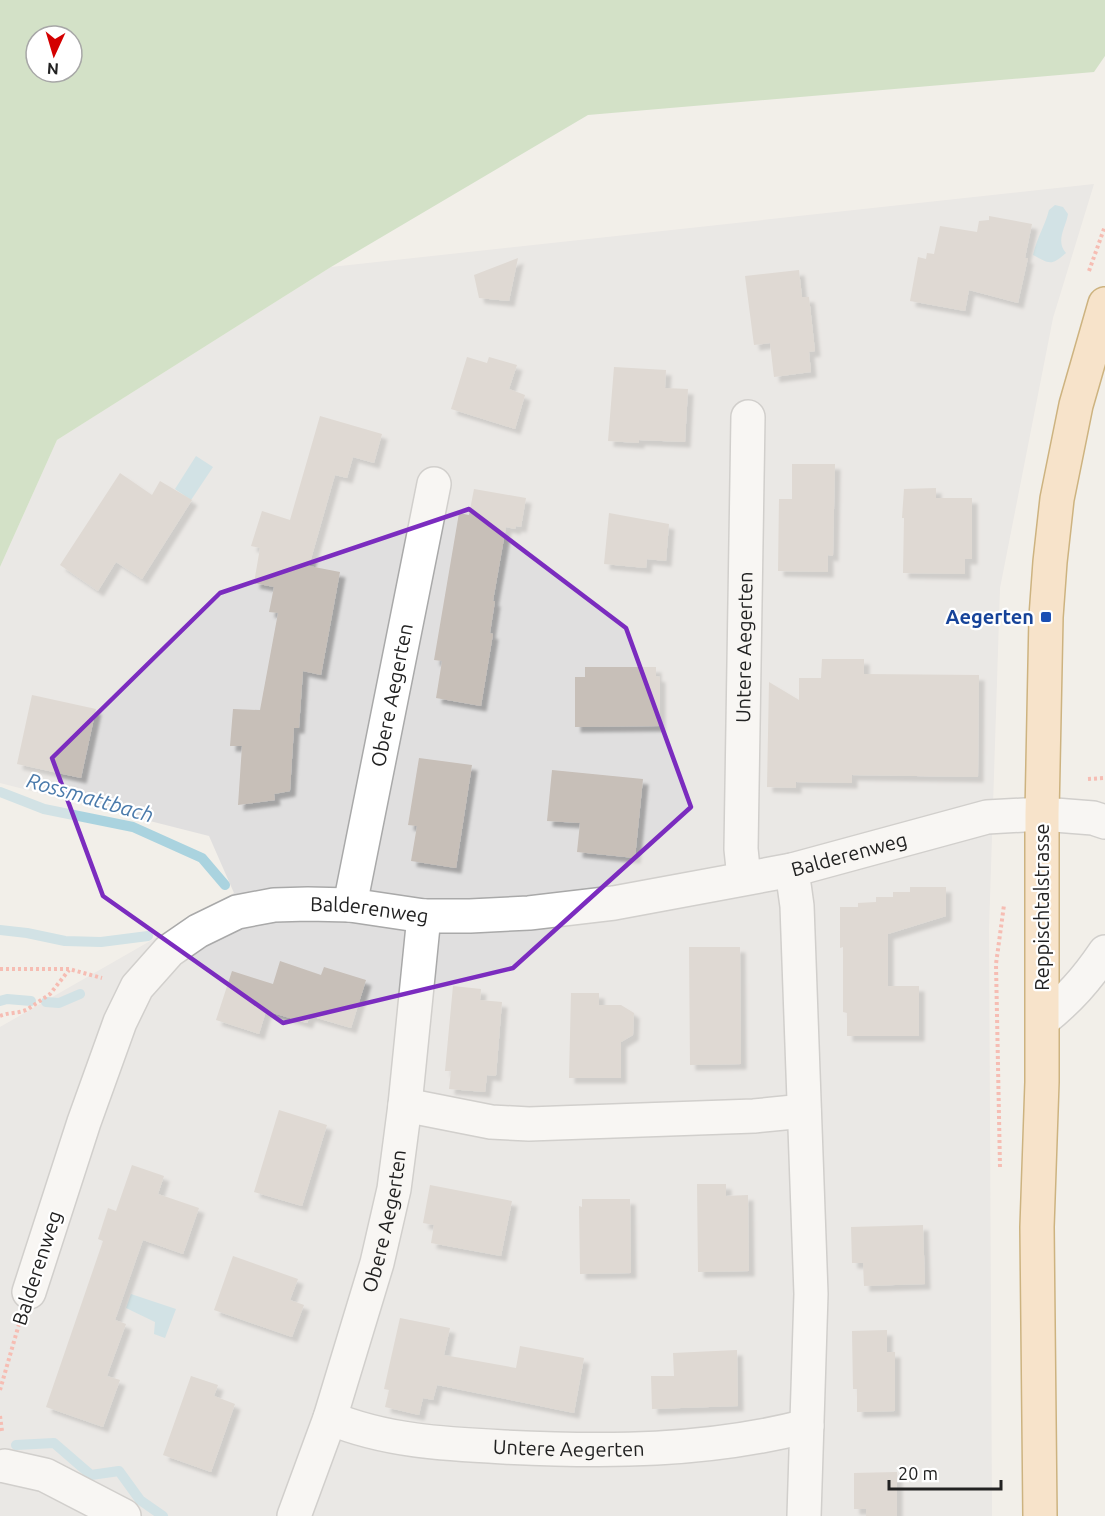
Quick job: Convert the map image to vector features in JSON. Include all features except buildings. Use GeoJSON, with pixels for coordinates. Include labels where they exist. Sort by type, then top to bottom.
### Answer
{"type":"FeatureCollection","features":[{"type":"Feature","properties":{"kind":"main road","name":"Reppischtalstrasse"},"geometry":{"type":"LineString","coordinates":[[1040,1516],[1037,1227],[1042,1020],[1042,814],[1046,618],[1056,509],[1076,405],[1105,304]]}},
{"type":"Feature","properties":{"kind":"street","name":"Untere Aegerten"},"geometry":{"type":"LineString","coordinates":[[744,878],[741,849],[748,417]]}},
{"type":"Feature","properties":{"kind":"street","name":"Obere Aegerten"},"geometry":{"type":"LineString","coordinates":[[350,905],[434,484]]}},
{"type":"Feature","properties":{"kind":"street","name":"Balderenweg"},"geometry":{"type":"LineString","coordinates":[[29,1292],[84,1122],[120,1022],[137,987],[169,951],[198,931],[237,912],[274,904],[350,905],[424,916],[470,916],[561,909],[614,903],[792,870],[987,817],[1042,814],[1081,816],[1105,822]]}},
{"type":"Feature","properties":{"kind":"street"},"geometry":{"type":"LineString","coordinates":[[792,870],[796,906],[811,1294],[804,1516]]}},
{"type":"Feature","properties":{"kind":"street","name":"Obere Aegerten"},"geometry":{"type":"LineString","coordinates":[[294,1516],[330,1418],[377,1263],[394,1189],[424,916]]}},
{"type":"Feature","properties":{"kind":"street"},"geometry":{"type":"LineString","coordinates":[[1042,1020],[1087,979],[1105,952]]}},
{"type":"Feature","properties":{"kind":"street"},"geometry":{"type":"LineString","coordinates":[[405,1105],[491,1122],[529,1124],[743,1116],[804,1111]]}},
{"type":"Feature","properties":{"kind":"street","name":"Untere Aegerten"},"geometry":{"type":"LineString","coordinates":[[330,1418],[357,1430],[435,1443],[569,1450],[668,1449],[767,1436],[807,1426]]}},
{"type":"Feature","properties":{"kind":"street"},"geometry":{"type":"LineString","coordinates":[[5,1466],[45,1475],[124,1516]]}},
{"type":"Feature","properties":{"kind":"path"},"geometry":{"type":"LineString","coordinates":[[1089,779],[1105,778]]}},
{"type":"Feature","properties":{"kind":"path"},"geometry":{"type":"LineString","coordinates":[[0,969],[69,969],[137,987]]}},
{"type":"Feature","properties":{"kind":"path"},"geometry":{"type":"LineString","coordinates":[[0,1017],[8,1012],[28,1010],[50,994],[69,969]]}},
{"type":"Feature","properties":{"kind":"path","name":"Balderenweg"},"geometry":{"type":"LineString","coordinates":[[0,1390],[29,1292]]}},
{"type":"Feature","properties":{"kind":"highlighted area"},"geometry":{"type":"Polygon","coordinates":[[[469,509],[626,628],[691,807],[513,968],[283,1023],[103,896],[52,758],[220,593],[469,509]]]}},
{"type":"Feature","properties":{"kind":"shaded area"},"geometry":{"type":"Polygon","coordinates":[[[1094,184],[1053,318],[1000,588],[989,929],[992,1516],[0,1516],[0,1027],[234,893],[209,836],[0,783],[0,567],[57,440],[331,267],[1094,184]]]}},
{"type":"Feature","properties":{"kind":"green space"},"geometry":{"type":"Polygon","coordinates":[[[0,0],[1105,0],[1105,56],[1094,72],[588,115],[331,267],[57,440],[0,567],[0,0]]]}},
{"type":"Feature","properties":{"kind":"water"},"geometry":{"type":"Polygon","coordinates":[[[1055,205],[1063,207],[1068,214],[1061,239],[1066,253],[1050,262],[1033,255],[1049,210],[1055,205]]]}},
{"type":"Feature","properties":{"kind":"water"},"geometry":{"type":"Polygon","coordinates":[[[196,456],[213,467],[191,500],[175,489],[196,456]]]}},
{"type":"Feature","properties":{"kind":"water"},"geometry":{"type":"Polygon","coordinates":[[[131,1294],[176,1309],[165,1338],[154,1334],[155,1322],[126,1308],[131,1294]]]}},
{"type":"Feature","properties":{"kind":"waterway","name":"Rossmattbach"},"geometry":{"type":"LineString","coordinates":[[0,792],[44,809],[133,827],[202,858],[225,885]]}},
{"type":"Feature","properties":{"kind":"waterway"},"geometry":{"type":"LineString","coordinates":[[0,930],[65,941],[101,942],[148,936]]}},
{"type":"Feature","properties":{"kind":"waterway"},"geometry":{"type":"LineString","coordinates":[[46,1002],[59,1003],[80,994]]}},
{"type":"Feature","properties":{"kind":"waterway"},"geometry":{"type":"LineString","coordinates":[[0,1001],[7,999],[31,1001]]}},
{"type":"Feature","properties":{"kind":"waterway"},"geometry":{"type":"LineString","coordinates":[[16,1445],[54,1443],[91,1475],[119,1471],[140,1500],[163,1516]]}},
{"type":"Feature","properties":{"kind":"place","name":"Aegerten"},"geometry":{"type":"Point","coordinates":[1046,617]}}]}
